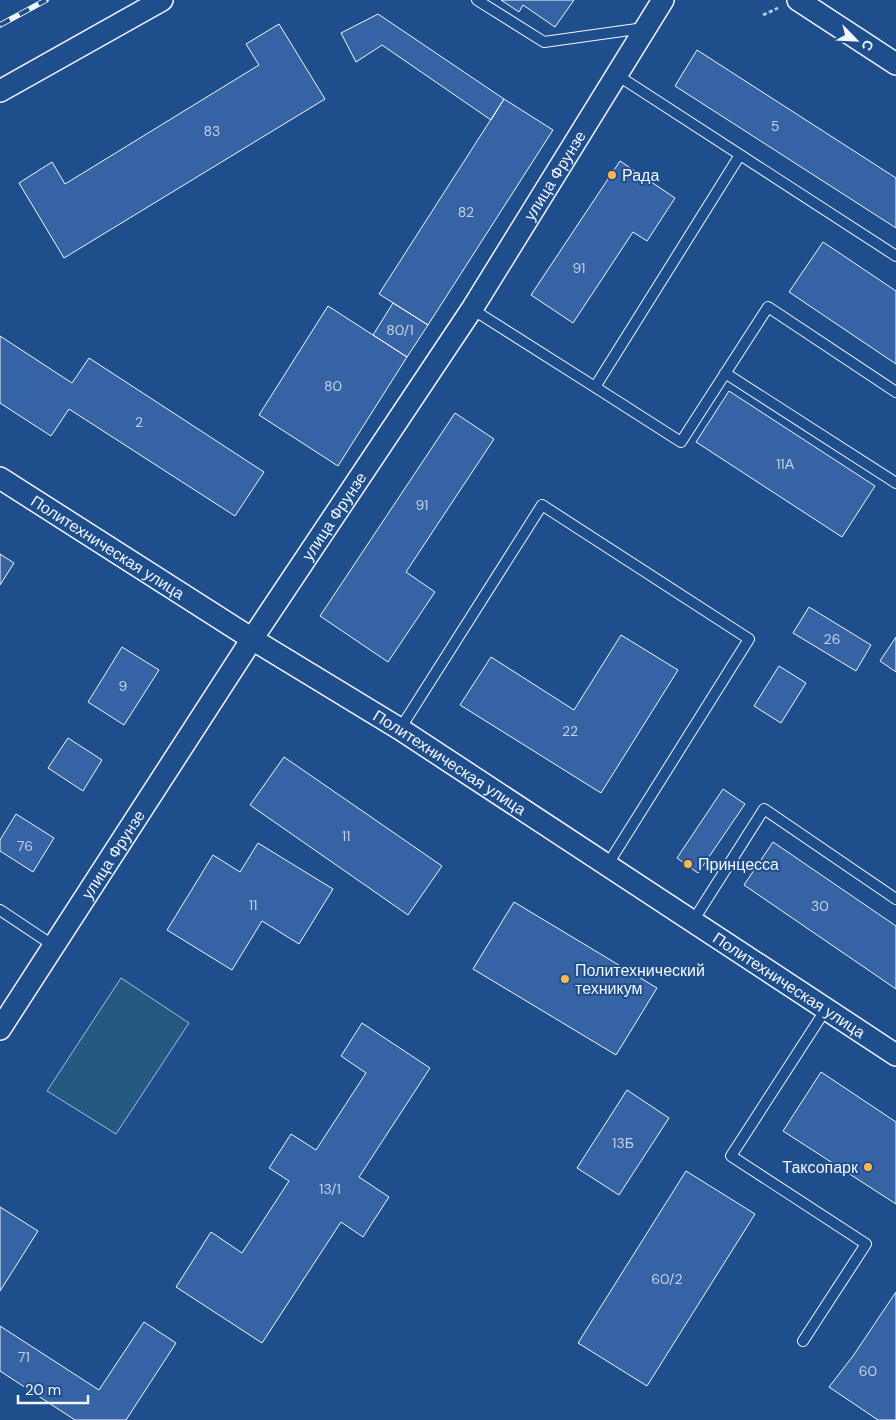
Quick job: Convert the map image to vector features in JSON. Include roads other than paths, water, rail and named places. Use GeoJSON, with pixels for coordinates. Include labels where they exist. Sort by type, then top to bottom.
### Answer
{"type":"FeatureCollection","features":[{"type":"Feature","properties":{"kind":"street"},"geometry":{"type":"LineString","coordinates":[[0,91],[162,0]]}},
{"type":"Feature","properties":{"kind":"street","name":"улица Фрунзе"},"geometry":{"type":"LineString","coordinates":[[0,1029],[252,639],[472,309],[663,0]]}},
{"type":"Feature","properties":{"kind":"street"},"geometry":{"type":"LineString","coordinates":[[798,0],[896,64]]}},
{"type":"Feature","properties":{"kind":"street","name":"Политехническая улица"},"geometry":{"type":"LineString","coordinates":[[0,478],[252,639],[400,729],[896,1055]]}},
{"type":"Feature","properties":{"kind":"lane"},"geometry":{"type":"LineString","coordinates":[[477,0],[544,42],[645,28]]}},
{"type":"Feature","properties":{"kind":"lane"},"geometry":{"type":"LineString","coordinates":[[617,76],[896,256]]}},
{"type":"Feature","properties":{"kind":"lane"},"geometry":{"type":"LineString","coordinates":[[595,387],[740,155]]}},
{"type":"Feature","properties":{"kind":"lane"},"geometry":{"type":"LineString","coordinates":[[472,309],[681,442],[768,307],[896,392]]}},
{"type":"Feature","properties":{"kind":"lane"},"geometry":{"type":"LineString","coordinates":[[726,373],[896,483]]}},
{"type":"Feature","properties":{"kind":"lane"},"geometry":{"type":"LineString","coordinates":[[400,729],[542,505],[749,639],[608,864]]}},
{"type":"Feature","properties":{"kind":"lane"},"geometry":{"type":"LineString","coordinates":[[693,921],[764,809],[896,899]]}},
{"type":"Feature","properties":{"kind":"lane"},"geometry":{"type":"LineString","coordinates":[[0,910],[54,946]]}},
{"type":"Feature","properties":{"kind":"lane"},"geometry":{"type":"LineString","coordinates":[[802,1341],[866,1244],[731,1156],[826,1009]]}},
{"type":"Feature","properties":{"kind":"railway"},"geometry":{"type":"LineString","coordinates":[[0,25],[46,0]]}},
{"type":"Feature","properties":{"kind":"place","name":"Рада"},"geometry":{"type":"Point","coordinates":[612,175]}},
{"type":"Feature","properties":{"kind":"place","name":"Принцесса"},"geometry":{"type":"Point","coordinates":[688,864]}},
{"type":"Feature","properties":{"kind":"place","name":"Политехнический техникум"},"geometry":{"type":"Point","coordinates":[565,979]}},
{"type":"Feature","properties":{"kind":"place","name":"Таксопарк"},"geometry":{"type":"Point","coordinates":[868,1167]}}]}
